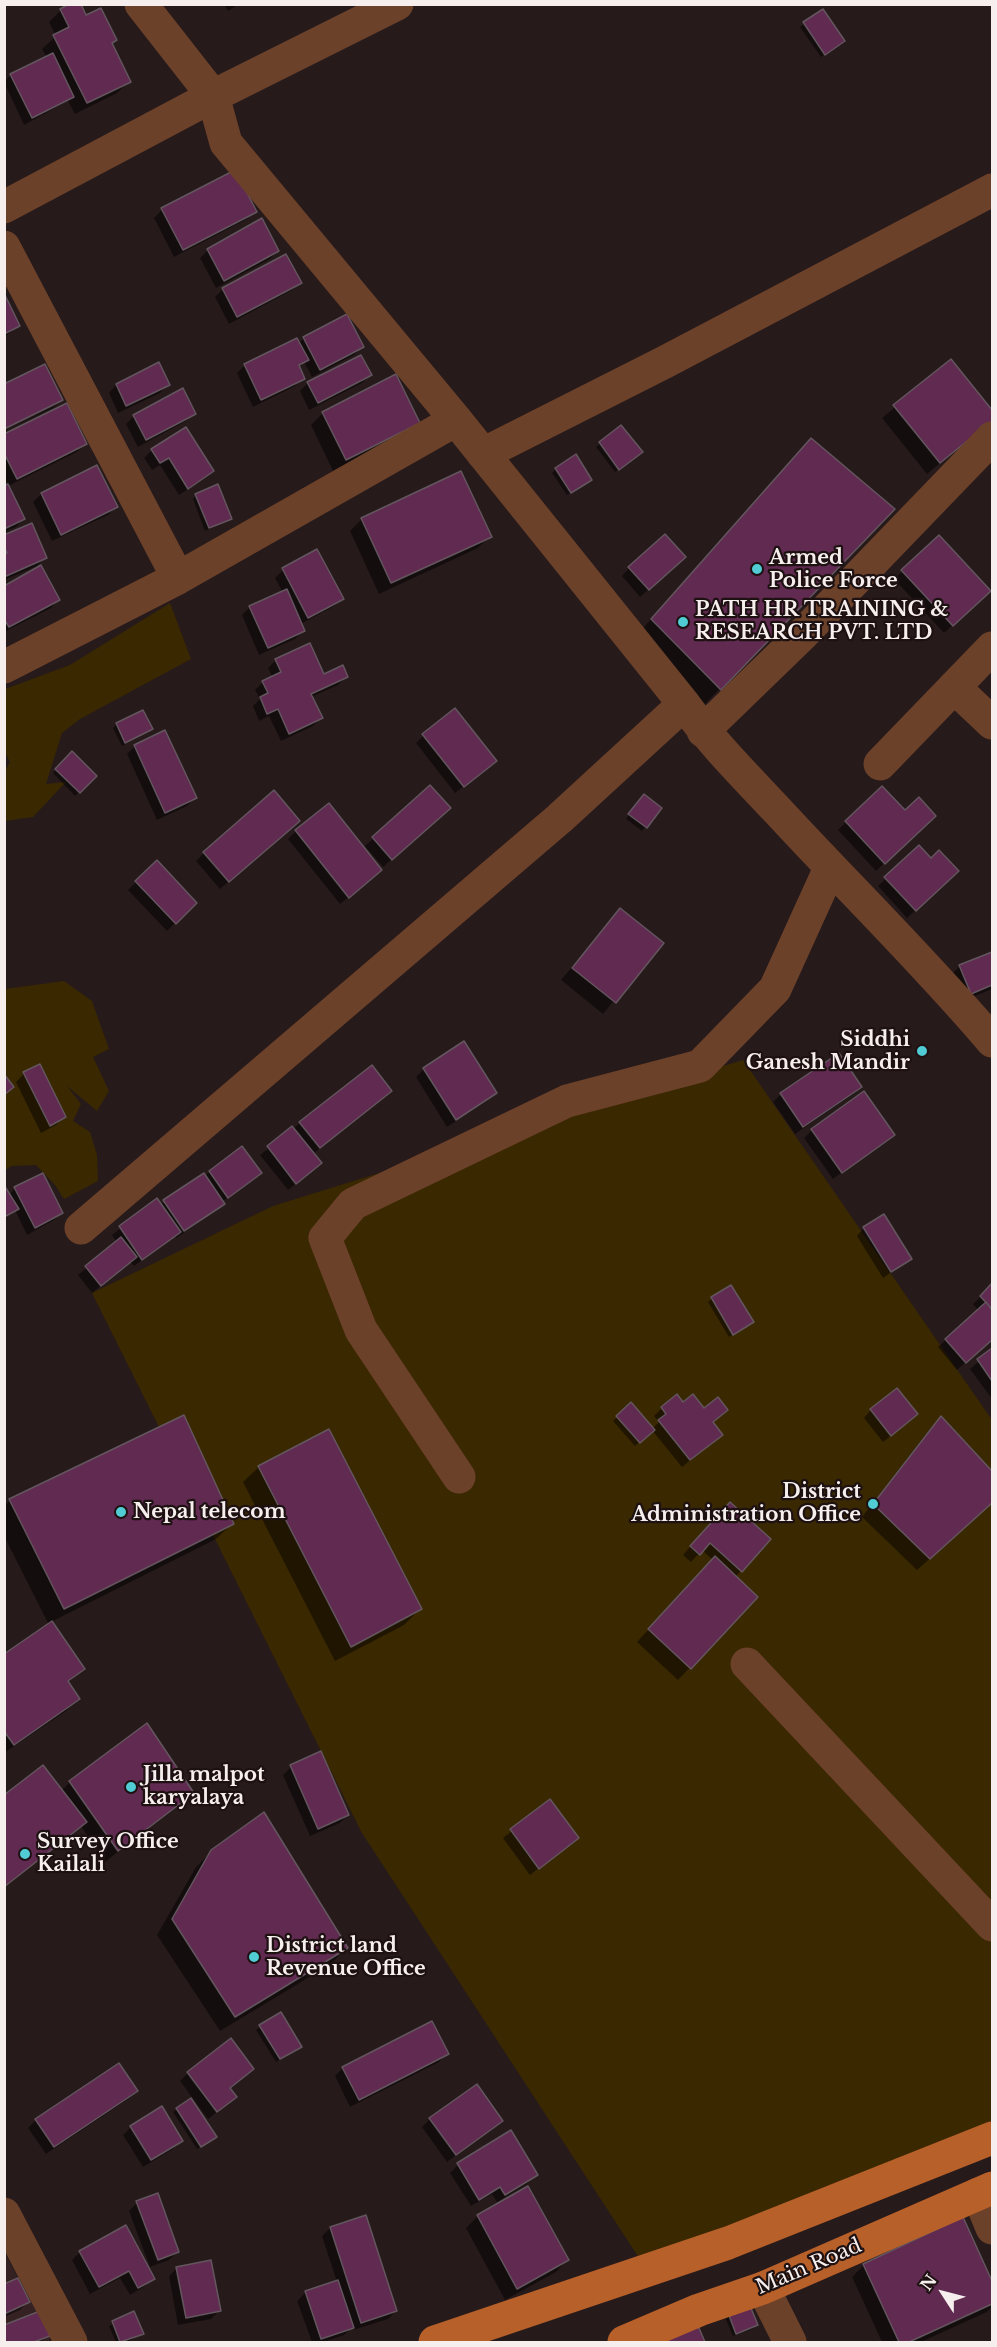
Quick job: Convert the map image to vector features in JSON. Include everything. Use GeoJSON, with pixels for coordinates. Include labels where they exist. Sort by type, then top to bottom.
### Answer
{"type":"FeatureCollection","features":[{"type":"Feature","properties":{"kind":"main road"},"geometry":{"type":"LineString","coordinates":[[435,2343],[728,2243],[993,2138]]}},
{"type":"Feature","properties":{"kind":"main road","name":"Main Road"},"geometry":{"type":"LineString","coordinates":[[624,2343],[699,2310],[763,2288],[985,2191]]}},
{"type":"Feature","properties":{"kind":"street"},"geometry":{"type":"LineString","coordinates":[[141,4],[213,96],[226,143],[456,420],[703,730],[830,868],[951,992],[993,1041]]}},
{"type":"Feature","properties":{"kind":"street"},"geometry":{"type":"LineString","coordinates":[[4,207],[213,96],[397,4]]}},
{"type":"Feature","properties":{"kind":"street"},"geometry":{"type":"LineString","coordinates":[[483,454],[665,362],[993,190]]}},
{"type":"Feature","properties":{"kind":"street"},"geometry":{"type":"LineString","coordinates":[[4,247],[178,578]]}},
{"type":"Feature","properties":{"kind":"street"},"geometry":{"type":"LineString","coordinates":[[4,667],[178,578],[456,420]]}},
{"type":"Feature","properties":{"kind":"street"},"geometry":{"type":"LineString","coordinates":[[703,730],[801,636],[993,438]]}},
{"type":"Feature","properties":{"kind":"street"},"geometry":{"type":"LineString","coordinates":[[880,765],[993,648]]}},
{"type":"Feature","properties":{"kind":"street"},"geometry":{"type":"LineString","coordinates":[[954,687],[993,723]]}},
{"type":"Feature","properties":{"kind":"street"},"geometry":{"type":"LineString","coordinates":[[81,1227],[560,818],[684,704]]}},
{"type":"Feature","properties":{"kind":"street"},"geometry":{"type":"LineString","coordinates":[[459,1477],[361,1330],[325,1238],[353,1204],[567,1101],[700,1066],[775,989],[830,868]]}},
{"type":"Feature","properties":{"kind":"street"},"geometry":{"type":"LineString","coordinates":[[747,1664],[993,1925]]}},
{"type":"Feature","properties":{"kind":"street"},"geometry":{"type":"LineString","coordinates":[[985,2191],[993,2229]]}},
{"type":"Feature","properties":{"kind":"street"},"geometry":{"type":"LineString","coordinates":[[4,2214],[71,2343]]}},
{"type":"Feature","properties":{"kind":"street"},"geometry":{"type":"LineString","coordinates":[[763,2288],[790,2343]]}},
{"type":"Feature","properties":{"kind":"shaded area"},"geometry":{"type":"Polygon","coordinates":[[[170,603],[191,659],[80,719],[62,733],[46,784],[66,782],[33,817],[5,821],[5,771],[10,762],[5,753],[5,689],[70,665],[170,603]]]}},
{"type":"Feature","properties":{"kind":"shaded area"},"geometry":{"type":"Polygon","coordinates":[[[64,981],[92,1001],[109,1049],[93,1057],[109,1091],[97,1111],[67,1086],[81,1104],[73,1121],[90,1132],[97,1155],[98,1181],[64,1199],[55,1185],[36,1165],[12,1166],[5,1170],[5,989],[64,981]]]}},
{"type":"Feature","properties":{"kind":"shaded area"},"geometry":{"type":"Polygon","coordinates":[[[743,1060],[992,1420],[992,2127],[641,2261],[362,1833],[92,1293],[273,1206],[743,1060]]]}},
{"type":"Feature","properties":{"kind":"shaded area"},"geometry":{"type":"Polygon","coordinates":[[[4,2252],[40,2311],[50,2336],[49,2342],[5,2342],[4,2252]]]}},
{"type":"Feature","properties":{"kind":"building"},"geometry":{"type":"Polygon","coordinates":[[[69,4],[81,4],[86,15],[101,8],[117,40],[112,43],[131,82],[87,103],[53,35],[69,27],[60,9],[69,4]]]}},
{"type":"Feature","properties":{"kind":"building"},"geometry":{"type":"Polygon","coordinates":[[[823,9],[845,41],[825,55],[803,22],[823,9]]]}},
{"type":"Feature","properties":{"kind":"building"},"geometry":{"type":"Polygon","coordinates":[[[53,53],[74,97],[32,118],[10,74],[53,53]]]}},
{"type":"Feature","properties":{"kind":"building"},"geometry":{"type":"Polygon","coordinates":[[[235,170],[257,212],[183,250],[161,208],[235,170]]]}},
{"type":"Feature","properties":{"kind":"building"},"geometry":{"type":"Polygon","coordinates":[[[262,218],[279,251],[224,281],[207,249],[262,218]]]}},
{"type":"Feature","properties":{"kind":"building"},"geometry":{"type":"Polygon","coordinates":[[[286,254],[302,283],[237,317],[222,288],[286,254]]]}},
{"type":"Feature","properties":{"kind":"building"},"geometry":{"type":"Polygon","coordinates":[[[4,293],[20,326],[4,334],[4,293]]]}},
{"type":"Feature","properties":{"kind":"building"},"geometry":{"type":"Polygon","coordinates":[[[347,314],[364,347],[320,370],[303,337],[347,314]]]}},
{"type":"Feature","properties":{"kind":"building"},"geometry":{"type":"Polygon","coordinates":[[[297,338],[309,360],[299,365],[305,379],[261,400],[244,364],[297,338]]]}},
{"type":"Feature","properties":{"kind":"building"},"geometry":{"type":"Polygon","coordinates":[[[361,355],[372,375],[318,403],[307,382],[361,355]]]}},
{"type":"Feature","properties":{"kind":"building"},"geometry":{"type":"Polygon","coordinates":[[[951,359],[992,410],[992,421],[940,463],[893,405],[951,359]]]}},
{"type":"Feature","properties":{"kind":"building"},"geometry":{"type":"Polygon","coordinates":[[[159,362],[170,385],[126,406],[116,384],[159,362]]]}},
{"type":"Feature","properties":{"kind":"building"},"geometry":{"type":"Polygon","coordinates":[[[45,364],[63,400],[4,429],[4,384],[45,364]]]}},
{"type":"Feature","properties":{"kind":"building"},"geometry":{"type":"Polygon","coordinates":[[[396,374],[420,423],[346,460],[322,412],[396,374]]]}},
{"type":"Feature","properties":{"kind":"building"},"geometry":{"type":"Polygon","coordinates":[[[183,388],[196,414],[146,440],[133,415],[183,388]]]}},
{"type":"Feature","properties":{"kind":"building"},"geometry":{"type":"Polygon","coordinates":[[[67,403],[87,444],[17,479],[4,453],[4,434],[67,403]]]}},
{"type":"Feature","properties":{"kind":"building"},"geometry":{"type":"Polygon","coordinates":[[[621,425],[643,452],[619,470],[599,442],[621,425]]]}},
{"type":"Feature","properties":{"kind":"building"},"geometry":{"type":"Polygon","coordinates":[[[186,427],[214,471],[188,489],[169,458],[160,463],[151,449],[186,427]]]}},
{"type":"Feature","properties":{"kind":"building"},"geometry":{"type":"Polygon","coordinates":[[[811,438],[895,509],[721,690],[651,619],[811,438]]]}},
{"type":"Feature","properties":{"kind":"building"},"geometry":{"type":"Polygon","coordinates":[[[576,454],[592,480],[571,493],[555,468],[576,454]]]}},
{"type":"Feature","properties":{"kind":"building"},"geometry":{"type":"Polygon","coordinates":[[[97,465],[118,507],[61,535],[41,493],[97,465]]]}},
{"type":"Feature","properties":{"kind":"building"},"geometry":{"type":"Polygon","coordinates":[[[461,471],[492,537],[391,583],[361,518],[461,471]]]}},
{"type":"Feature","properties":{"kind":"building"},"geometry":{"type":"Polygon","coordinates":[[[8,484],[25,519],[4,529],[4,486],[8,484]]]}},
{"type":"Feature","properties":{"kind":"building"},"geometry":{"type":"Polygon","coordinates":[[[218,484],[232,519],[209,528],[195,494],[218,484]]]}},
{"type":"Feature","properties":{"kind":"building"},"geometry":{"type":"Polygon","coordinates":[[[32,523],[47,558],[4,577],[4,554],[7,553],[4,546],[4,535],[32,523]]]}},
{"type":"Feature","properties":{"kind":"building"},"geometry":{"type":"Polygon","coordinates":[[[665,534],[686,557],[649,590],[628,567],[665,534]]]}},
{"type":"Feature","properties":{"kind":"building"},"geometry":{"type":"Polygon","coordinates":[[[939,535],[991,591],[953,626],[901,570],[939,535]]]}},
{"type":"Feature","properties":{"kind":"building"},"geometry":{"type":"Polygon","coordinates":[[[317,549],[344,599],[308,618],[282,568],[317,549]]]}},
{"type":"Feature","properties":{"kind":"building"},"geometry":{"type":"Polygon","coordinates":[[[41,565],[60,600],[9,627],[4,619],[4,586],[41,565]]]}},
{"type":"Feature","properties":{"kind":"building"},"geometry":{"type":"Polygon","coordinates":[[[287,589],[305,631],[268,648],[249,606],[287,589]]]}},
{"type":"Feature","properties":{"kind":"building"},"geometry":{"type":"Polygon","coordinates":[[[310,643],[324,674],[343,665],[348,677],[311,694],[323,718],[289,734],[278,709],[267,714],[260,697],[268,693],[262,681],[281,672],[275,659],[310,643]]]}},
{"type":"Feature","properties":{"kind":"building"},"geometry":{"type":"Polygon","coordinates":[[[455,708],[497,761],[464,787],[422,734],[455,708]]]}},
{"type":"Feature","properties":{"kind":"building"},"geometry":{"type":"Polygon","coordinates":[[[143,710],[153,729],[125,743],[116,723],[143,710]]]}},
{"type":"Feature","properties":{"kind":"building"},"geometry":{"type":"Polygon","coordinates":[[[165,730],[197,798],[165,813],[134,745],[165,730]]]}},
{"type":"Feature","properties":{"kind":"building"},"geometry":{"type":"Polygon","coordinates":[[[72,751],[97,776],[80,793],[55,769],[72,751]]]}},
{"type":"Feature","properties":{"kind":"building"},"geometry":{"type":"Polygon","coordinates":[[[430,785],[451,808],[392,860],[372,837],[430,785]]]}},
{"type":"Feature","properties":{"kind":"building"},"geometry":{"type":"Polygon","coordinates":[[[882,786],[905,810],[919,797],[936,816],[885,864],[845,821],[882,786]]]}},
{"type":"Feature","properties":{"kind":"building"},"geometry":{"type":"Polygon","coordinates":[[[274,790],[300,821],[229,882],[203,852],[274,790]]]}},
{"type":"Feature","properties":{"kind":"building"},"geometry":{"type":"Polygon","coordinates":[[[644,794],[662,808],[647,828],[628,814],[644,794]]]}},
{"type":"Feature","properties":{"kind":"building"},"geometry":{"type":"Polygon","coordinates":[[[329,803],[382,870],[349,898],[295,830],[329,803]]]}},
{"type":"Feature","properties":{"kind":"building"},"geometry":{"type":"Polygon","coordinates":[[[919,845],[931,858],[939,850],[959,871],[916,911],[884,877],[919,845]]]}},
{"type":"Feature","properties":{"kind":"building"},"geometry":{"type":"Polygon","coordinates":[[[157,860],[197,903],[176,924],[135,881],[157,860]]]}},
{"type":"Feature","properties":{"kind":"building"},"geometry":{"type":"Polygon","coordinates":[[[620,908],[664,943],[616,1003],[572,968],[620,908]]]}},
{"type":"Feature","properties":{"kind":"building"},"geometry":{"type":"Polygon","coordinates":[[[992,952],[992,985],[971,994],[959,965],[992,952]]]}},
{"type":"Feature","properties":{"kind":"building"},"geometry":{"type":"Polygon","coordinates":[[[464,1041],[497,1093],[456,1120],[423,1068],[464,1041]]]}},
{"type":"Feature","properties":{"kind":"building"},"geometry":{"type":"Polygon","coordinates":[[[839,1053],[862,1087],[803,1127],[780,1093],[839,1053]]]}},
{"type":"Feature","properties":{"kind":"building"},"geometry":{"type":"Polygon","coordinates":[[[40,1064],[66,1117],[50,1126],[23,1072],[40,1064]]]}},
{"type":"Feature","properties":{"kind":"building"},"geometry":{"type":"Polygon","coordinates":[[[372,1065],[392,1091],[320,1148],[299,1122],[372,1065]]]}},
{"type":"Feature","properties":{"kind":"building"},"geometry":{"type":"Polygon","coordinates":[[[4,1074],[14,1087],[4,1095],[4,1074]]]}},
{"type":"Feature","properties":{"kind":"building"},"geometry":{"type":"Polygon","coordinates":[[[864,1091],[895,1135],[842,1173],[811,1129],[864,1091]]]}},
{"type":"Feature","properties":{"kind":"building"},"geometry":{"type":"Polygon","coordinates":[[[292,1126],[322,1163],[296,1184],[267,1146],[292,1126]]]}},
{"type":"Feature","properties":{"kind":"building"},"geometry":{"type":"Polygon","coordinates":[[[242,1146],[262,1173],[228,1198],[209,1171],[242,1146]]]}},
{"type":"Feature","properties":{"kind":"building"},"geometry":{"type":"Polygon","coordinates":[[[43,1173],[63,1213],[35,1228],[14,1187],[43,1173]]]}},
{"type":"Feature","properties":{"kind":"building"},"geometry":{"type":"Polygon","coordinates":[[[204,1173],[225,1204],[184,1231],[163,1200],[204,1173]]]}},
{"type":"Feature","properties":{"kind":"building"},"geometry":{"type":"Polygon","coordinates":[[[4,1185],[19,1209],[4,1217],[4,1185]]]}},
{"type":"Feature","properties":{"kind":"building"},"geometry":{"type":"Polygon","coordinates":[[[157,1198],[181,1232],[142,1260],[119,1226],[157,1198]]]}},
{"type":"Feature","properties":{"kind":"building"},"geometry":{"type":"Polygon","coordinates":[[[884,1214],[912,1259],[891,1272],[863,1227],[884,1214]]]}},
{"type":"Feature","properties":{"kind":"building"},"geometry":{"type":"Polygon","coordinates":[[[121,1237],[137,1257],[101,1286],[85,1266],[121,1237]]]}},
{"type":"Feature","properties":{"kind":"building"},"geometry":{"type":"Polygon","coordinates":[[[992,1283],[992,1309],[980,1296],[992,1283]]]}},
{"type":"Feature","properties":{"kind":"building"},"geometry":{"type":"Polygon","coordinates":[[[731,1285],[754,1322],[733,1335],[711,1297],[731,1285]]]}},
{"type":"Feature","properties":{"kind":"building"},"geometry":{"type":"Polygon","coordinates":[[[986,1302],[992,1310],[992,1340],[966,1363],[945,1339],[986,1302]]]}},
{"type":"Feature","properties":{"kind":"building"},"geometry":{"type":"Polygon","coordinates":[[[992,1348],[992,1381],[977,1359],[992,1348]]]}},
{"type":"Feature","properties":{"kind":"building"},"geometry":{"type":"Polygon","coordinates":[[[897,1388],[918,1414],[891,1436],[870,1409],[897,1388]]]}},
{"type":"Feature","properties":{"kind":"building"},"geometry":{"type":"Polygon","coordinates":[[[677,1394],[683,1402],[693,1394],[704,1408],[718,1397],[728,1410],[713,1422],[723,1435],[690,1460],[658,1420],[666,1414],[661,1407],[677,1394]]]}},
{"type":"Feature","properties":{"kind":"building"},"geometry":{"type":"Polygon","coordinates":[[[631,1402],[655,1430],[640,1443],[616,1416],[631,1402]]]}},
{"type":"Feature","properties":{"kind":"building","name":"Nepal telecom"},"geometry":{"type":"Polygon","coordinates":[[[184,1415],[234,1524],[64,1609],[9,1499],[184,1415]]]}},
{"type":"Feature","properties":{"kind":"building"},"geometry":{"type":"Polygon","coordinates":[[[941,1416],[992,1471],[992,1503],[930,1559],[873,1504],[941,1416]]]}},
{"type":"Feature","properties":{"kind":"building"},"geometry":{"type":"Polygon","coordinates":[[[329,1429],[422,1609],[351,1647],[258,1466],[329,1429]]]}},
{"type":"Feature","properties":{"kind":"building"},"geometry":{"type":"Polygon","coordinates":[[[730,1502],[771,1539],[742,1572],[710,1543],[700,1555],[690,1546],[730,1502]]]}},
{"type":"Feature","properties":{"kind":"building"},"geometry":{"type":"Polygon","coordinates":[[[715,1556],[758,1597],[691,1669],[648,1629],[715,1556]]]}},
{"type":"Feature","properties":{"kind":"building"},"geometry":{"type":"Polygon","coordinates":[[[52,1621],[85,1669],[68,1681],[80,1699],[14,1745],[4,1731],[4,1654],[52,1621]]]}},
{"type":"Feature","properties":{"kind":"building","name":"Jilla malpot karyalaya"},"geometry":{"type":"Polygon","coordinates":[[[147,1723],[194,1793],[118,1851],[69,1781],[147,1723]]]}},
{"type":"Feature","properties":{"kind":"building"},"geometry":{"type":"Polygon","coordinates":[[[321,1751],[349,1815],[318,1829],[290,1765],[321,1751]]]}},
{"type":"Feature","properties":{"kind":"building","name":"Survey Office Kailali"},"geometry":{"type":"Polygon","coordinates":[[[43,1765],[87,1822],[4,1887],[4,1795],[43,1765]]]}},
{"type":"Feature","properties":{"kind":"building"},"geometry":{"type":"Polygon","coordinates":[[[550,1799],[579,1838],[539,1869],[510,1829],[550,1799]]]}},
{"type":"Feature","properties":{"kind":"building"},"geometry":{"type":"Polygon","coordinates":[[[264,1812],[348,1948],[235,2017],[172,1919],[211,1850],[264,1812]]]}},
{"type":"Feature","properties":{"kind":"building"},"geometry":{"type":"Polygon","coordinates":[[[281,2012],[302,2047],[280,2059],[259,2025],[281,2012]]]}},
{"type":"Feature","properties":{"kind":"building"},"geometry":{"type":"Polygon","coordinates":[[[432,2021],[449,2054],[359,2100],[342,2067],[432,2021]]]}},
{"type":"Feature","properties":{"kind":"building"},"geometry":{"type":"Polygon","coordinates":[[[231,2038],[254,2069],[230,2088],[237,2097],[217,2112],[187,2072],[231,2038]]]}},
{"type":"Feature","properties":{"kind":"building"},"geometry":{"type":"Polygon","coordinates":[[[119,2063],[138,2091],[54,2147],[35,2119],[119,2063]]]}},
{"type":"Feature","properties":{"kind":"building"},"geometry":{"type":"Polygon","coordinates":[[[477,2084],[503,2121],[456,2155],[429,2118],[477,2084]]]}},
{"type":"Feature","properties":{"kind":"building"},"geometry":{"type":"Polygon","coordinates":[[[191,2098],[217,2137],[201,2147],[176,2108],[191,2098]]]}},
{"type":"Feature","properties":{"kind":"building"},"geometry":{"type":"Polygon","coordinates":[[[162,2106],[183,2141],[151,2160],[130,2126],[162,2106]]]}},
{"type":"Feature","properties":{"kind":"building"},"geometry":{"type":"Polygon","coordinates":[[[511,2130],[538,2175],[505,2195],[500,2187],[479,2200],[457,2163],[511,2130]]]}},
{"type":"Feature","properties":{"kind":"building"},"geometry":{"type":"Polygon","coordinates":[[[528,2186],[569,2260],[517,2289],[477,2215],[528,2186]]]}},
{"type":"Feature","properties":{"kind":"building"},"geometry":{"type":"Polygon","coordinates":[[[158,2193],[179,2252],[158,2260],[136,2201],[158,2193]]]}},
{"type":"Feature","properties":{"kind":"building"},"geometry":{"type":"Polygon","coordinates":[[[366,2215],[397,2311],[361,2323],[330,2227],[366,2215]]]}},
{"type":"Feature","properties":{"kind":"building"},"geometry":{"type":"Polygon","coordinates":[[[963,2217],[992,2281],[992,2304],[909,2342],[899,2342],[863,2264],[963,2217]]]}},
{"type":"Feature","properties":{"kind":"building"},"geometry":{"type":"Polygon","coordinates":[[[126,2225],[155,2279],[138,2288],[129,2271],[99,2287],[79,2251],[126,2225]]]}},
{"type":"Feature","properties":{"kind":"building"},"geometry":{"type":"Polygon","coordinates":[[[211,2260],[221,2311],[186,2318],[176,2267],[211,2260]]]}},
{"type":"Feature","properties":{"kind":"building"},"geometry":{"type":"Polygon","coordinates":[[[18,2278],[30,2302],[4,2314],[4,2284],[18,2278]]]}},
{"type":"Feature","properties":{"kind":"building"},"geometry":{"type":"Polygon","coordinates":[[[338,2280],[354,2328],[321,2339],[305,2291],[338,2280]]]}},
{"type":"Feature","properties":{"kind":"building"},"geometry":{"type":"Polygon","coordinates":[[[748,2301],[758,2325],[736,2334],[727,2310],[748,2301]]]}},
{"type":"Feature","properties":{"kind":"building"},"geometry":{"type":"Polygon","coordinates":[[[40,2311],[50,2336],[34,2342],[4,2342],[4,2325],[40,2311]]]}},
{"type":"Feature","properties":{"kind":"building"},"geometry":{"type":"Polygon","coordinates":[[[134,2311],[144,2334],[120,2342],[112,2321],[134,2311]]]}},
{"type":"Feature","properties":{"kind":"building"},"geometry":{"type":"Polygon","coordinates":[[[696,2321],[705,2342],[662,2342],[696,2321]]]}},
{"type":"Feature","properties":{"kind":"place","name":"Armed Police Force"},"geometry":{"type":"Point","coordinates":[757,569]}},
{"type":"Feature","properties":{"kind":"place","name":"PATH HR TRAINING & RESEARCH PVT. LTD"},"geometry":{"type":"Point","coordinates":[683,622]}},
{"type":"Feature","properties":{"kind":"place","name":"Siddhi Ganesh Mandir"},"geometry":{"type":"Point","coordinates":[922,1051]}},
{"type":"Feature","properties":{"kind":"place","name":"District Administration Office"},"geometry":{"type":"Point","coordinates":[873,1504]}},
{"type":"Feature","properties":{"kind":"place","name":"Nepal telecom"},"geometry":{"type":"Point","coordinates":[121,1512]}},
{"type":"Feature","properties":{"kind":"place","name":"Jilla malpot karyalaya"},"geometry":{"type":"Point","coordinates":[131,1787]}},
{"type":"Feature","properties":{"kind":"place","name":"Survey Office Kailali"},"geometry":{"type":"Point","coordinates":[25,1854]}},
{"type":"Feature","properties":{"kind":"place","name":"District land Revenue Office"},"geometry":{"type":"Point","coordinates":[254,1957]}}]}
